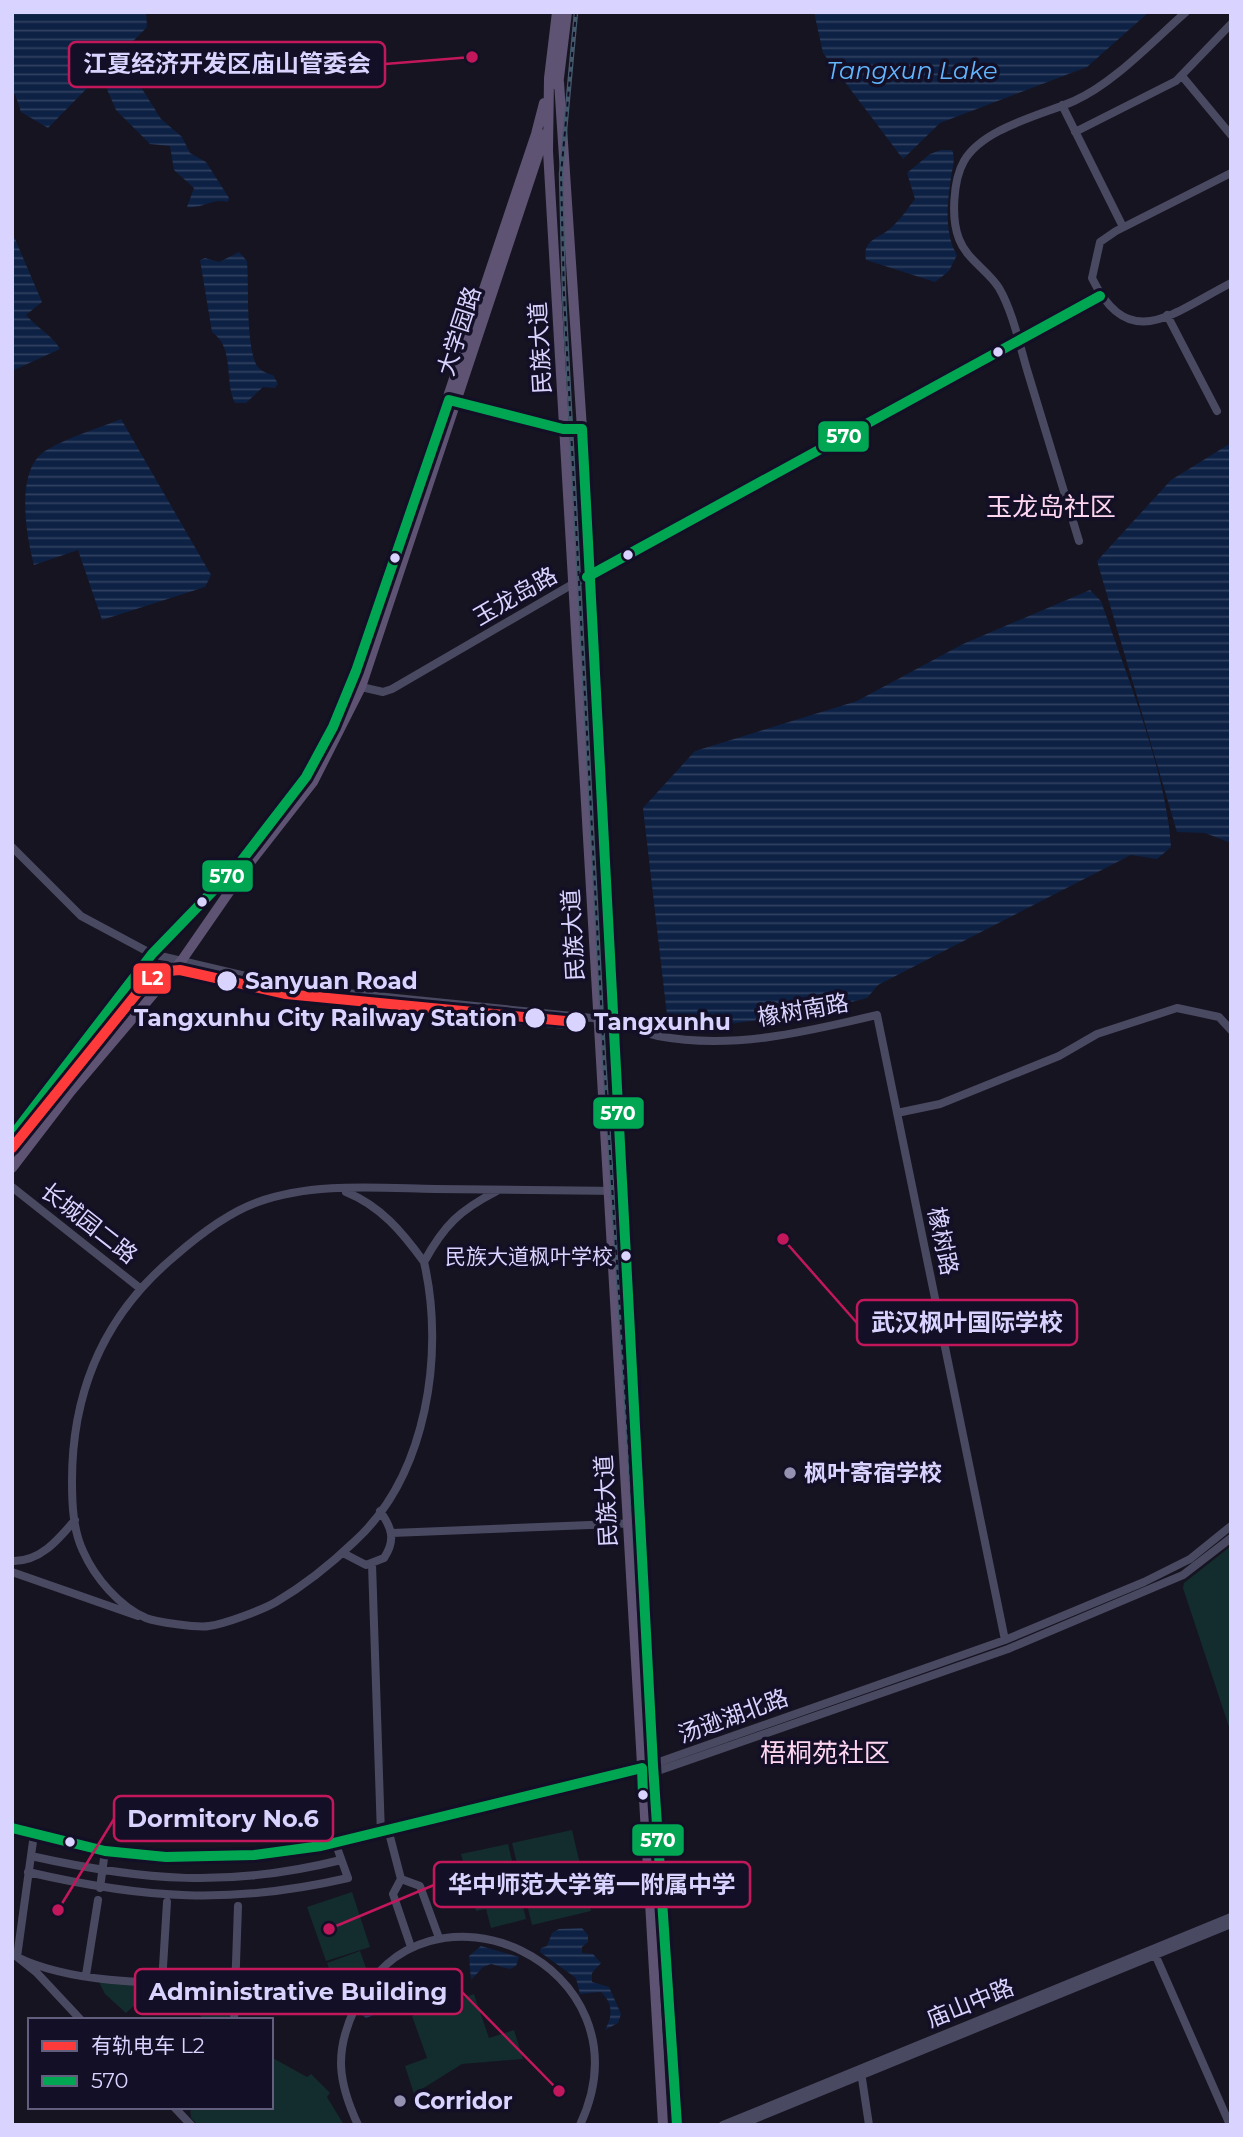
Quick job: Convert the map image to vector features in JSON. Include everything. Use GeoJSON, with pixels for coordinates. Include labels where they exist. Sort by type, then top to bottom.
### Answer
{"type":"FeatureCollection","features":[{"type":"Feature","properties":{"kind":"main road"},"geometry":{"type":"LineString","coordinates":[[554,80],[557,12]]}},
{"type":"Feature","properties":{"kind":"main road","name":"大学园路"},"geometry":{"type":"LineString","coordinates":[[452,401],[562,57],[567,12]]}},
{"type":"Feature","properties":{"kind":"main road","name":"大学园路"},"geometry":{"type":"LineString","coordinates":[[12,1168],[71,1091],[183,960],[245,869],[313,782],[356,686],[548,125],[554,80]]}},
{"type":"Feature","properties":{"kind":"main road","name":"民族大道"},"geometry":{"type":"LineString","coordinates":[[554,80],[582,429],[587,577],[653,1770],[677,2125]]}},
{"type":"Feature","properties":{"kind":"main road","name":"民族大道"},"geometry":{"type":"LineString","coordinates":[[548,125],[563,429],[663,2125]]}},
{"type":"Feature","properties":{"kind":"main road","name":"大学园路"},"geometry":{"type":"LineString","coordinates":[[12,1136],[152,954],[239,864],[306,777],[356,686]]}},
{"type":"Feature","properties":{"kind":"main road","name":"汤逊湖北路"},"geometry":{"type":"LineString","coordinates":[[12,1830],[104,1853],[166,1857],[254,1855],[336,1844],[642,1771]]}},
{"type":"Feature","properties":{"kind":"street"},"geometry":{"type":"LineString","coordinates":[[1079,541],[1018,341],[998,288],[973,262],[959,239],[954,212],[958,182],[964,161],[984,141],[1102,83],[1186,12]]}},
{"type":"Feature","properties":{"kind":"street"},"geometry":{"type":"LineString","coordinates":[[1075,131],[1182,76],[1231,24]]}},
{"type":"Feature","properties":{"kind":"street"},"geometry":{"type":"LineString","coordinates":[[1182,76],[1231,135]]}},
{"type":"Feature","properties":{"kind":"street"},"geometry":{"type":"LineString","coordinates":[[1062,105],[1123,227]]}},
{"type":"Feature","properties":{"kind":"street"},"geometry":{"type":"LineString","coordinates":[[1231,173],[1123,227],[1100,242],[1093,262],[1092,278],[1100,296],[1114,313],[1134,323],[1167,315],[1231,283]]}},
{"type":"Feature","properties":{"kind":"street","name":"玉龙岛路"},"geometry":{"type":"LineString","coordinates":[[356,686],[383,692],[392,689],[572,585],[1100,296]]}},
{"type":"Feature","properties":{"kind":"street"},"geometry":{"type":"LineString","coordinates":[[1167,315],[1217,411]]}},
{"type":"Feature","properties":{"kind":"street"},"geometry":{"type":"LineString","coordinates":[[452,401],[563,429],[582,429]]}},
{"type":"Feature","properties":{"kind":"street","name":"橡树南路"},"geometry":{"type":"LineString","coordinates":[[12,847],[81,916],[152,954],[297,988],[612,1020],[655,1036],[729,1041],[799,1033],[877,1015]]}},
{"type":"Feature","properties":{"kind":"street"},"geometry":{"type":"LineString","coordinates":[[897,1113],[940,1104],[1059,1056],[1097,1034],[1177,1008],[1219,1017],[1231,1030]]}},
{"type":"Feature","properties":{"kind":"street","name":"橡树路"},"geometry":{"type":"LineString","coordinates":[[877,1015],[1005,1640]]}},
{"type":"Feature","properties":{"kind":"street","name":"长城园二路"},"geometry":{"type":"LineString","coordinates":[[12,1187],[141,1289]]}},
{"type":"Feature","properties":{"kind":"street"},"geometry":{"type":"LineString","coordinates":[[12,1572],[146,1618],[208,1627],[274,1604],[327,1568],[363,1534],[396,1488],[416,1439],[430,1384],[434,1331],[424,1262],[389,1219],[364,1199],[342,1190]]}},
{"type":"Feature","properties":{"kind":"street"},"geometry":{"type":"LineString","coordinates":[[424,1262],[440,1234],[463,1209],[499,1190]]}},
{"type":"Feature","properties":{"kind":"street"},"geometry":{"type":"LineString","coordinates":[[146,1618],[109,1592],[83,1552],[75,1520],[72,1451],[80,1403],[93,1360],[121,1313],[153,1274],[204,1231],[257,1202],[300,1191],[621,1191]]}},
{"type":"Feature","properties":{"kind":"street"},"geometry":{"type":"LineString","coordinates":[[343,1553],[366,1565],[384,1558],[390,1549],[392,1533],[380,1511]]}},
{"type":"Feature","properties":{"kind":"street"},"geometry":{"type":"LineString","coordinates":[[12,1561],[38,1555],[57,1542],[75,1520]]}},
{"type":"Feature","properties":{"kind":"street"},"geometry":{"type":"LineString","coordinates":[[392,1533],[640,1523]]}},
{"type":"Feature","properties":{"kind":"street","name":"汤逊湖北路"},"geometry":{"type":"LineString","coordinates":[[653,1770],[1005,1640],[1144,1582],[1190,1559],[1231,1526]]}},
{"type":"Feature","properties":{"kind":"street","name":"汤逊湖北路"},"geometry":{"type":"LineString","coordinates":[[642,1771],[653,1770],[1021,1644],[1183,1575],[1231,1538]]}},
{"type":"Feature","properties":{"kind":"street"},"geometry":{"type":"LineString","coordinates":[[372,1564],[385,1832],[401,1879],[393,1894],[411,1947]]}},
{"type":"Feature","properties":{"kind":"street"},"geometry":{"type":"LineString","coordinates":[[17,1957],[34,1836]]}},
{"type":"Feature","properties":{"kind":"street"},"geometry":{"type":"LineString","coordinates":[[29,1872],[100,1888],[167,1896],[287,1892],[348,1878],[336,1844]]}},
{"type":"Feature","properties":{"kind":"street"},"geometry":{"type":"LineString","coordinates":[[100,1888],[104,1853]]}},
{"type":"Feature","properties":{"kind":"street"},"geometry":{"type":"LineString","coordinates":[[31,1856],[102,1871],[173,1879],[289,1873],[341,1860]]}},
{"type":"Feature","properties":{"kind":"street"},"geometry":{"type":"LineString","coordinates":[[401,1879],[419,1885],[439,1938]]}},
{"type":"Feature","properties":{"kind":"street"},"geometry":{"type":"LineString","coordinates":[[86,1975],[98,1900]]}},
{"type":"Feature","properties":{"kind":"street"},"geometry":{"type":"LineString","coordinates":[[162,1983],[167,1902]]}},
{"type":"Feature","properties":{"kind":"street"},"geometry":{"type":"LineString","coordinates":[[234,2018],[233,1984],[238,1906]]}},
{"type":"Feature","properties":{"kind":"street","name":"庙山中路"},"geometry":{"type":"LineString","coordinates":[[723,2125],[861,2072],[1154,1952],[1231,1917]]}},
{"type":"Feature","properties":{"kind":"street","name":"庙山中路"},"geometry":{"type":"LineString","coordinates":[[1154,1952],[1231,1924]]}},
{"type":"Feature","properties":{"kind":"street"},"geometry":{"type":"LineString","coordinates":[[358,2125],[340,2078],[342,2043],[363,1989],[382,1967],[411,1947],[439,1938],[483,1937],[543,1962],[570,1988],[587,2016],[594,2042],[592,2088],[580,2125]]}},
{"type":"Feature","properties":{"kind":"street"},"geometry":{"type":"LineString","coordinates":[[1154,1952],[1230,2125]]}},
{"type":"Feature","properties":{"kind":"street"},"geometry":{"type":"LineString","coordinates":[[17,1957],[32,1964],[86,1975],[162,1983],[233,1984]]}},
{"type":"Feature","properties":{"kind":"street"},"geometry":{"type":"LineString","coordinates":[[17,1957],[37,1973],[79,2018]]}},
{"type":"Feature","properties":{"kind":"street"},"geometry":{"type":"LineString","coordinates":[[861,2072],[869,2125]]}},
{"type":"Feature","properties":{"kind":"street","name":"庙山中路"},"geometry":{"type":"LineString","coordinates":[[740,2125],[861,2072]]}},
{"type":"Feature","properties":{"kind":"street"},"geometry":{"type":"LineString","coordinates":[[176,2109],[191,2125]]}},
{"type":"Feature","properties":{"kind":"green space"},"geometry":{"type":"Polygon","coordinates":[[[1231,1546],[1231,1733],[1183,1588],[1184,1583],[1231,1546]]]}},
{"type":"Feature","properties":{"kind":"green space"},"geometry":{"type":"Polygon","coordinates":[[[572,1830],[591,1911],[532,1925],[512,1843],[572,1830]]]}},
{"type":"Feature","properties":{"kind":"green space"},"geometry":{"type":"Polygon","coordinates":[[[508,1844],[526,1919],[491,1928],[486,1909],[476,1911],[461,1854],[508,1844]]]}},
{"type":"Feature","properties":{"kind":"green space"},"geometry":{"type":"Polygon","coordinates":[[[352,1892],[370,1947],[326,1961],[307,1907],[352,1892]]]}},
{"type":"Feature","properties":{"kind":"green space"},"geometry":{"type":"Polygon","coordinates":[[[360,1951],[366,1968],[333,1979],[327,1963],[360,1951]]]}},
{"type":"Feature","properties":{"kind":"green space"},"geometry":{"type":"Polygon","coordinates":[[[98,1980],[137,1984],[146,2001],[137,2003],[126,2013],[105,1994],[98,1980]]]}},
{"type":"Feature","properties":{"kind":"green space"},"geometry":{"type":"Polygon","coordinates":[[[184,1985],[228,1987],[230,2018],[202,2018],[197,2010],[175,2002],[174,1998],[181,1994],[184,1985]]]}},
{"type":"Feature","properties":{"kind":"green space"},"geometry":{"type":"Polygon","coordinates":[[[474,1994],[489,2038],[514,2030],[523,2059],[462,2064],[414,2094],[405,2066],[427,2058],[412,2016],[474,1994]]]}},
{"type":"Feature","properties":{"kind":"green space"},"geometry":{"type":"Polygon","coordinates":[[[273,2058],[307,2077],[311,2074],[330,2093],[327,2097],[344,2125],[198,2125],[191,2118],[190,2109],[273,2109],[273,2058]]]}},
{"type":"Feature","properties":{"kind":"water"},"geometry":{"type":"Polygon","coordinates":[[[12,12],[146,12],[147,27],[48,128],[21,112],[15,94],[12,95],[12,12]]]}},
{"type":"Feature","properties":{"kind":"water","name":"Tangxun Lake"},"geometry":{"type":"Polygon","coordinates":[[[814,12],[1149,12],[1087,67],[940,123],[903,159],[823,53],[814,12]]]}},
{"type":"Feature","properties":{"kind":"water"},"geometry":{"type":"Polygon","coordinates":[[[127,65],[161,119],[182,137],[190,153],[206,162],[229,198],[228,202],[217,201],[187,207],[194,188],[174,170],[170,146],[150,144],[116,110],[106,87],[127,65]]]}},
{"type":"Feature","properties":{"kind":"water"},"geometry":{"type":"Polygon","coordinates":[[[952,150],[954,157],[948,218],[950,237],[957,255],[949,271],[935,282],[866,260],[865,253],[869,243],[895,224],[915,199],[907,173],[930,154],[952,150]]]}},
{"type":"Feature","properties":{"kind":"water"},"geometry":{"type":"Polygon","coordinates":[[[12,232],[42,302],[26,315],[60,349],[12,371],[12,232]]]}},
{"type":"Feature","properties":{"kind":"water"},"geometry":{"type":"Polygon","coordinates":[[[239,252],[247,261],[249,326],[255,362],[262,371],[273,375],[278,384],[275,388],[263,387],[246,403],[235,403],[224,347],[212,332],[200,260],[205,258],[219,262],[239,252]]]}},
{"type":"Feature","properties":{"kind":"water"},"geometry":{"type":"Polygon","coordinates":[[[121,419],[211,575],[205,587],[102,620],[78,550],[34,565],[26,521],[26,488],[36,460],[45,451],[121,419]]]}},
{"type":"Feature","properties":{"kind":"water"},"geometry":{"type":"Polygon","coordinates":[[[1231,443],[1231,843],[1205,833],[1177,832],[1097,561],[1171,480],[1231,443]]]}},
{"type":"Feature","properties":{"kind":"water"},"geometry":{"type":"Polygon","coordinates":[[[1090,590],[1101,601],[1144,722],[1168,817],[1171,847],[1157,859],[1131,855],[878,985],[867,998],[800,1015],[721,1025],[667,1015],[643,808],[695,751],[857,701],[963,644],[1090,590]]]}},
{"type":"Feature","properties":{"kind":"water"},"geometry":{"type":"Polygon","coordinates":[[[582,1928],[588,1935],[588,1942],[582,1947],[582,1953],[593,1954],[601,1963],[592,1973],[592,1982],[609,1987],[621,2014],[618,2023],[605,2030],[610,2010],[605,1996],[601,1992],[580,1994],[576,1978],[540,1952],[541,1948],[547,1946],[552,1933],[559,1929],[582,1928]]]}},
{"type":"Feature","properties":{"kind":"water"},"geometry":{"type":"Polygon","coordinates":[[[481,1946],[519,1957],[516,1966],[510,1969],[491,1964],[483,1967],[471,1980],[469,1956],[481,1946]]]}},
{"type":"Feature","properties":{"kind":"water"},"geometry":{"type":"Polygon","coordinates":[[[384,1978],[399,1981],[412,2001],[395,1996],[387,1999],[379,2013],[366,2018],[361,2014],[371,1994],[384,1978]]]}},
{"type":"Feature","properties":{"kind":"tram line","name":"L2"},"geometry":{"type":"LineString","coordinates":[[12,1148],[142,987],[159,974],[169,971],[180,970],[286,994],[576,1022]]}},
{"type":"Feature","properties":{"kind":"tram line"},"geometry":{"type":"LineString","coordinates":[[389,1010],[574,1029]]}},
{"type":"Feature","properties":{"kind":"railway"},"geometry":{"type":"LineString","coordinates":[[576,12],[561,174],[564,295],[604,1059],[672,2125]]}},
{"type":"Feature","properties":{"kind":"transit line","name":"570"},"geometry":{"type":"LineString","coordinates":[[587,577],[1100,296]]}},
{"type":"Feature","properties":{"kind":"transit line","name":"570"},"geometry":{"type":"LineString","coordinates":[[12,1136],[152,954],[239,864],[306,777],[333,727],[356,671],[449,400],[563,429],[582,429],[653,1765],[677,2125]]}},
{"type":"Feature","properties":{"kind":"transit line","name":"570"},"geometry":{"type":"LineString","coordinates":[[12,1828],[105,1851],[166,1857],[254,1855],[321,1846],[642,1768],[643,1795]]}},
{"type":"Feature","properties":{"kind":"place","name":"江夏经济开发区庙山管委会"},"geometry":{"type":"Point","coordinates":[472,57]}},
{"type":"Feature","properties":{"kind":"place","name":"Sanyuan Road"},"geometry":{"type":"Point","coordinates":[227,981]}},
{"type":"Feature","properties":{"kind":"place","name":"Tangxunhu City Railway Station"},"geometry":{"type":"Point","coordinates":[535,1018]}},
{"type":"Feature","properties":{"kind":"place","name":"Tangxunhu"},"geometry":{"type":"Point","coordinates":[576,1022]}},
{"type":"Feature","properties":{"kind":"place","name":"武汉枫叶国际学校"},"geometry":{"type":"Point","coordinates":[783,1239]}},
{"type":"Feature","properties":{"kind":"place","name":"民族大道枫叶学校"},"geometry":{"type":"Point","coordinates":[626,1256]}},
{"type":"Feature","properties":{"kind":"place","name":"枫叶寄宿学校"},"geometry":{"type":"Point","coordinates":[790,1473]}},
{"type":"Feature","properties":{"kind":"place","name":"Dormitory No.6"},"geometry":{"type":"Point","coordinates":[58,1910]}},
{"type":"Feature","properties":{"kind":"place","name":"华中师范大学第一附属中学"},"geometry":{"type":"Point","coordinates":[329,1929]}},
{"type":"Feature","properties":{"kind":"place","name":"Administrative Building"},"geometry":{"type":"Point","coordinates":[559,2091]}},
{"type":"Feature","properties":{"kind":"place","name":"Corridor"},"geometry":{"type":"Point","coordinates":[400,2101]}},
{"type":"Feature","properties":{"kind":"district","name":"玉龙岛社区"},"geometry":{"type":"Point","coordinates":[1051,507]}},
{"type":"Feature","properties":{"kind":"district","name":"梧桐苑社区"},"geometry":{"type":"Point","coordinates":[825,1753]}}]}
